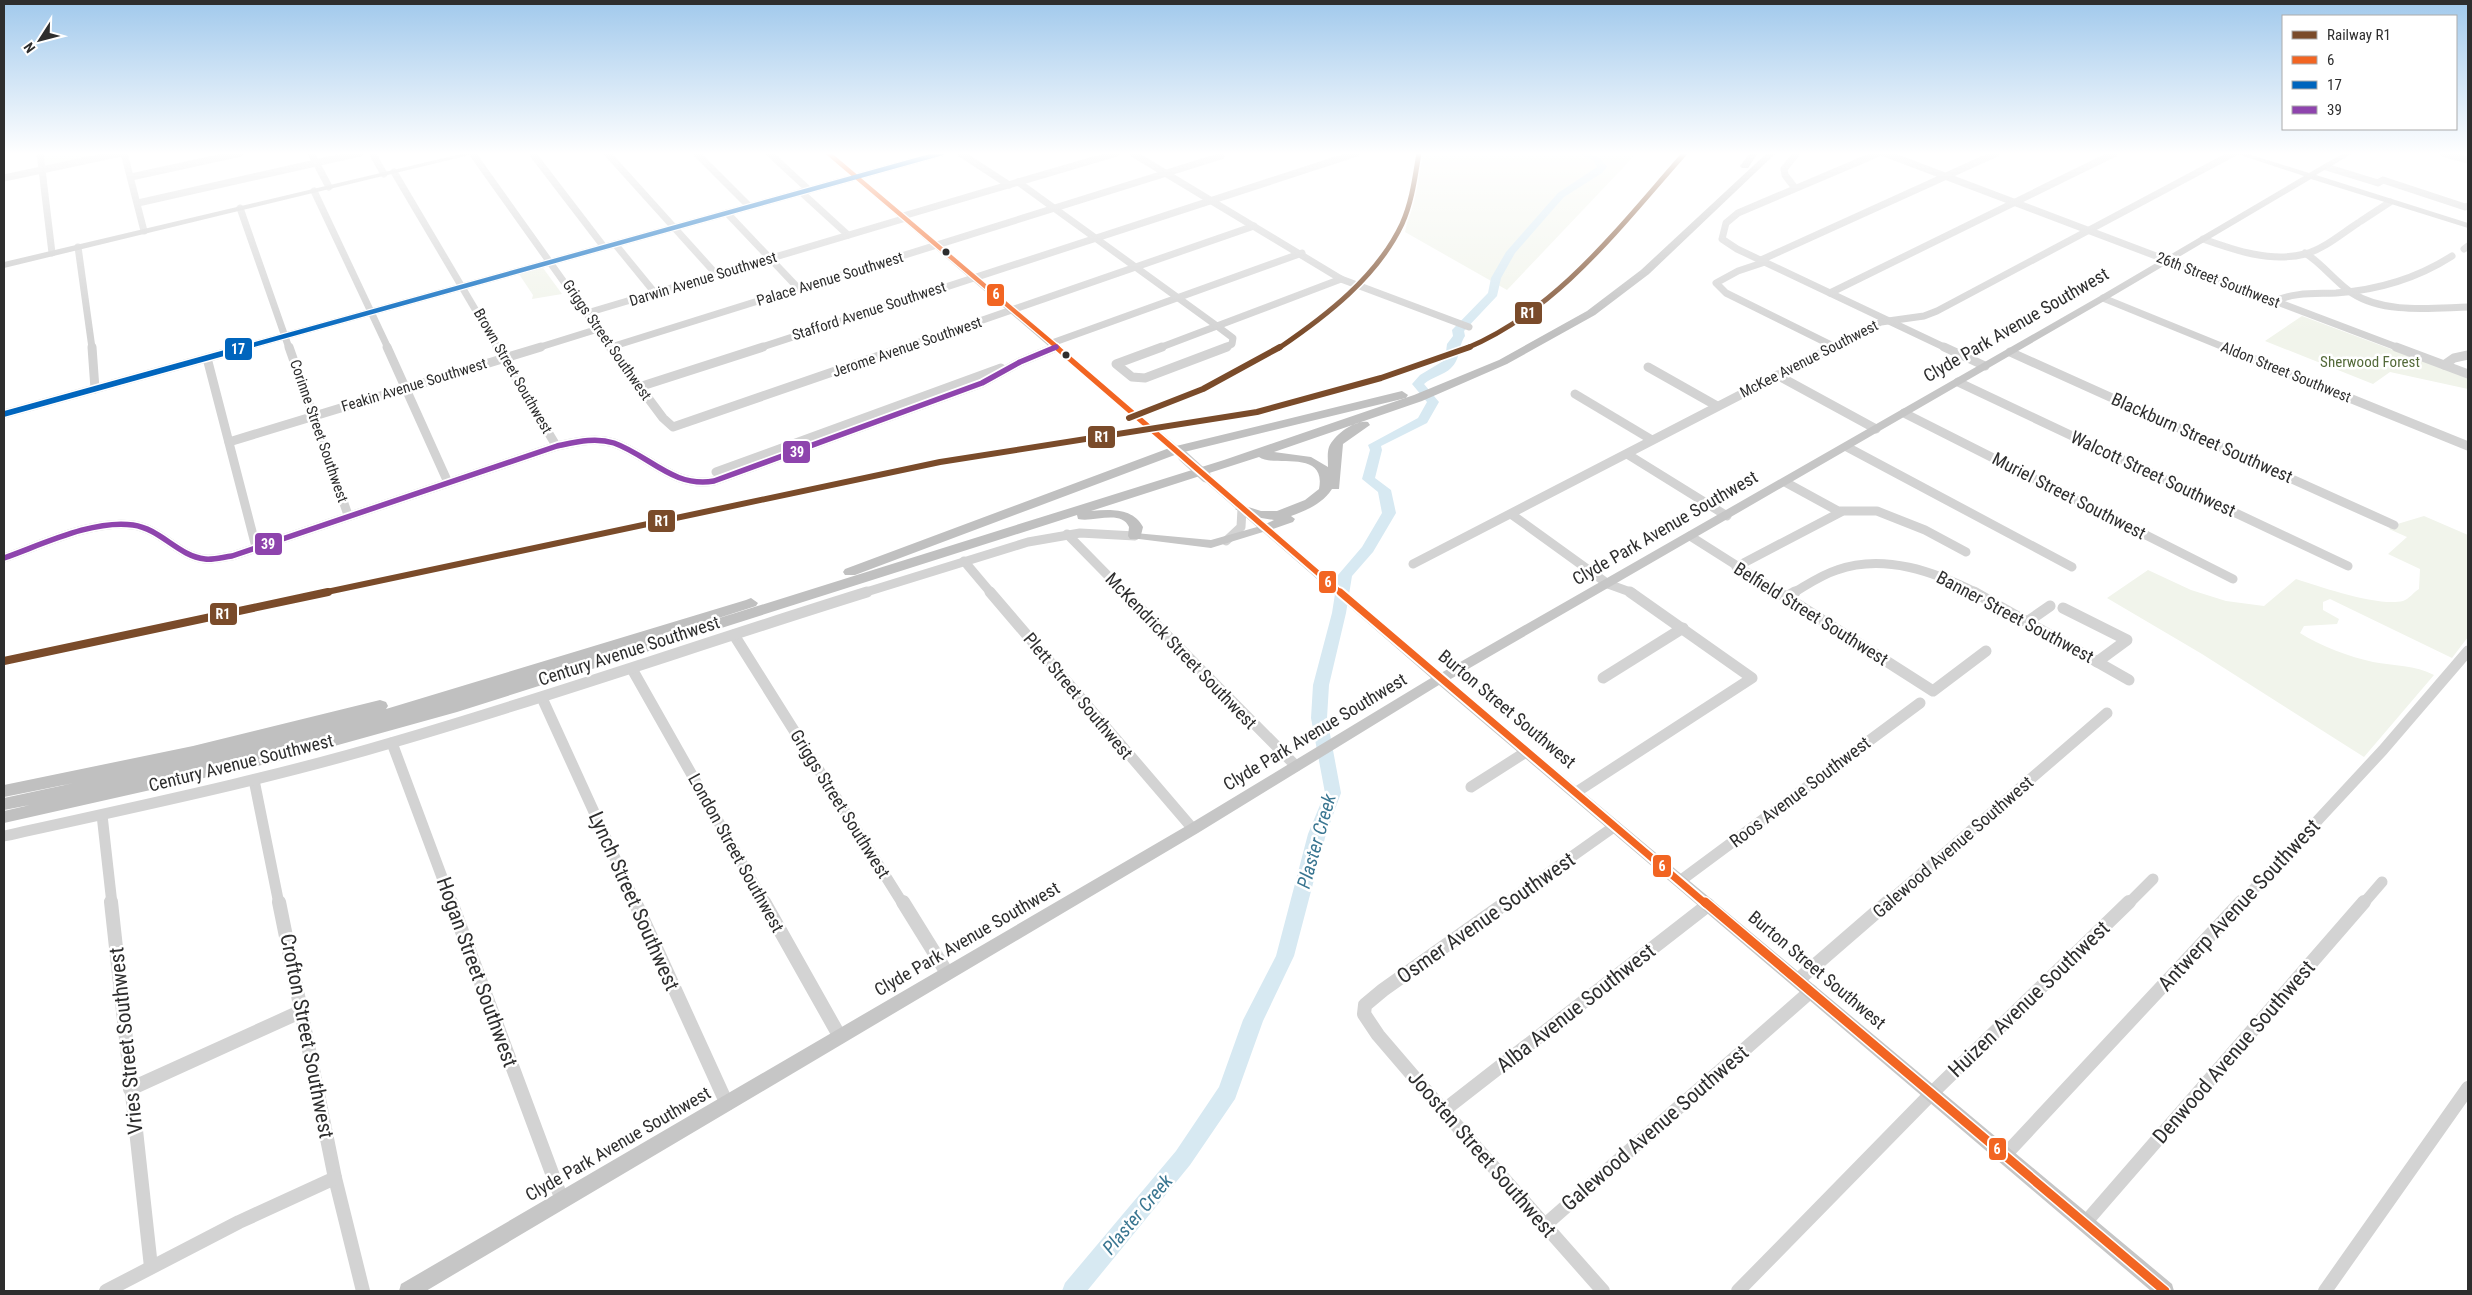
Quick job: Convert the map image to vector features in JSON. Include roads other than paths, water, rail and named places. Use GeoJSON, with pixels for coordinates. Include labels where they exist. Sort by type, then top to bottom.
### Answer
{"type":"FeatureCollection","features":[{"type":"Feature","properties":{"kind":"highway"},"geometry":{"type":"LineString","coordinates":[[1552,332],[1628,274],[1694,213]]}},
{"type":"Feature","properties":{"kind":"highway"},"geometry":{"type":"LineString","coordinates":[[4,804],[298,738],[533,672],[1481,372],[1600,307],[1646,272],[1705,213]]}},
{"type":"Feature","properties":{"kind":"highway"},"geometry":{"type":"LineString","coordinates":[[850,572],[1175,449],[1406,397]]}},
{"type":"Feature","properties":{"kind":"highway"},"geometry":{"type":"LineString","coordinates":[[4,816],[198,774],[422,716],[590,666],[1229,463],[1406,397]]}},
{"type":"Feature","properties":{"kind":"highway"},"geometry":{"type":"LineString","coordinates":[[1264,528],[1304,513],[1324,500],[1333,488],[1332,454],[1338,442],[1357,428],[1394,412],[1406,397]]}},
{"type":"Feature","properties":{"kind":"highway"},"geometry":{"type":"LineString","coordinates":[[1229,463],[1244,462],[1272,455],[1291,455],[1314,463],[1322,470],[1327,480],[1325,491],[1318,498],[1281,514],[1265,516],[1242,509]]}},
{"type":"Feature","properties":{"kind":"highway"},"geometry":{"type":"LineString","coordinates":[[973,543],[1102,513],[1130,518],[1136,526],[1135,536]]}},
{"type":"Feature","properties":{"kind":"highway"},"geometry":{"type":"LineString","coordinates":[[4,792],[176,755],[382,705],[533,672]]}},
{"type":"Feature","properties":{"kind":"main road"},"geometry":{"type":"LineString","coordinates":[[4,265],[217,213]]}},
{"type":"Feature","properties":{"kind":"main road","name":"Burton Street Southwest"},"geometry":{"type":"LineString","coordinates":[[900,213],[1440,679],[2165,1291]]}},
{"type":"Feature","properties":{"kind":"main road","name":"Clyde Park Avenue Southwest"},"geometry":{"type":"LineString","coordinates":[[408,1291],[1193,829],[1440,679],[1727,516],[2246,213]]}},
{"type":"Feature","properties":{"kind":"main road"},"geometry":{"type":"LineString","coordinates":[[2427,213],[2468,226]]}},
{"type":"Feature","properties":{"kind":"main road","name":"Century Avenue Southwest"},"geometry":{"type":"LineString","coordinates":[[1135,536],[1204,544],[1226,542],[1264,528]]}},
{"type":"Feature","properties":{"kind":"street"},"geometry":{"type":"LineString","coordinates":[[47,213],[52,253]]}},
{"type":"Feature","properties":{"kind":"street"},"geometry":{"type":"LineString","coordinates":[[140,213],[144,231]]}},
{"type":"Feature","properties":{"kind":"street","name":"Corinne Street Southwest"},"geometry":{"type":"LineString","coordinates":[[242,213],[347,512]]}},
{"type":"Feature","properties":{"kind":"street"},"geometry":{"type":"LineString","coordinates":[[325,213],[372,312],[446,478]]}},
{"type":"Feature","properties":{"kind":"street","name":"Brown Street Southwest"},"geometry":{"type":"LineString","coordinates":[[419,213],[506,357],[554,442]]}},
{"type":"Feature","properties":{"kind":"street","name":"Griggs Street Southwest"},"geometry":{"type":"LineString","coordinates":[[516,213],[639,387],[663,418],[673,427]]}},
{"type":"Feature","properties":{"kind":"street"},"geometry":{"type":"LineString","coordinates":[[578,213],[604,247]]}},
{"type":"Feature","properties":{"kind":"street"},"geometry":{"type":"LineString","coordinates":[[661,213],[716,274]]}},
{"type":"Feature","properties":{"kind":"street"},"geometry":{"type":"LineString","coordinates":[[4,414],[725,213]]}},
{"type":"Feature","properties":{"kind":"street"},"geometry":{"type":"LineString","coordinates":[[727,213],[799,289]]}},
{"type":"Feature","properties":{"kind":"street"},"geometry":{"type":"LineString","coordinates":[[824,213],[848,235]]}},
{"type":"Feature","properties":{"kind":"street","name":"Darwin Avenue Southwest"},"geometry":{"type":"LineString","coordinates":[[587,313],[916,213]]}},
{"type":"Feature","properties":{"kind":"street","name":"Palace Avenue Southwest"},"geometry":{"type":"LineString","coordinates":[[611,347],[1041,213]]}},
{"type":"Feature","properties":{"kind":"street"},"geometry":{"type":"LineString","coordinates":[[1061,213],[1095,237],[1177,298],[1216,325],[1233,338],[1234,342],[1228,346],[1144,379],[1131,377],[1116,364],[1216,325],[1341,279]]}},
{"type":"Feature","properties":{"kind":"street","name":"Stafford Avenue Southwest"},"geometry":{"type":"LineString","coordinates":[[639,387],[1167,213]]}},
{"type":"Feature","properties":{"kind":"street"},"geometry":{"type":"LineString","coordinates":[[1232,213],[1341,279],[1469,328]]}},
{"type":"Feature","properties":{"kind":"street"},"geometry":{"type":"LineString","coordinates":[[1737,213],[1728,218],[1724,224],[1722,238],[1724,242],[1985,366]]}},
{"type":"Feature","properties":{"kind":"street"},"geometry":{"type":"LineString","coordinates":[[1833,346],[1738,300],[1721,290],[1716,283],[1738,271],[1867,213]]}},
{"type":"Feature","properties":{"kind":"street"},"geometry":{"type":"LineString","coordinates":[[1830,293],[1991,213]]}},
{"type":"Feature","properties":{"kind":"street","name":"26th Street Southwest"},"geometry":{"type":"LineString","coordinates":[[2043,213],[2468,374]]}},
{"type":"Feature","properties":{"kind":"street","name":"McKee Avenue Southwest"},"geometry":{"type":"LineString","coordinates":[[1413,564],[1881,322],[1930,314],[2121,213]]}},
{"type":"Feature","properties":{"kind":"street"},"geometry":{"type":"LineString","coordinates":[[2203,239],[2256,253],[2275,255],[2305,253],[2373,213]]}},
{"type":"Feature","properties":{"kind":"street","name":"Jerome Avenue Southwest"},"geometry":{"type":"LineString","coordinates":[[673,427],[1254,226]]}},
{"type":"Feature","properties":{"kind":"street"},"geometry":{"type":"LineString","coordinates":[[615,244],[654,293]]}},
{"type":"Feature","properties":{"kind":"street"},"geometry":{"type":"LineString","coordinates":[[78,247],[94,362],[95,389]]}},
{"type":"Feature","properties":{"kind":"street"},"geometry":{"type":"LineString","coordinates":[[2305,253],[2325,265],[2336,280],[2362,300],[2372,303],[2425,307],[2468,307]]}},
{"type":"Feature","properties":{"kind":"street"},"geometry":{"type":"LineString","coordinates":[[4,558],[100,528],[131,524],[154,532],[172,546],[192,556],[205,559],[232,556],[558,446],[585,440],[609,441],[618,444],[685,481],[706,482],[723,479],[982,383],[1054,345],[1177,298],[1302,254]]}},
{"type":"Feature","properties":{"kind":"street"},"geometry":{"type":"LineString","coordinates":[[2275,302],[2290,294],[2349,291],[2406,281],[2423,274],[2452,256]]}},
{"type":"Feature","properties":{"kind":"street","name":"Aldon Street Southwest"},"geometry":{"type":"LineString","coordinates":[[2103,298],[2468,446]]}},
{"type":"Feature","properties":{"kind":"street","name":"Feakin Avenue Southwest"},"geometry":{"type":"LineString","coordinates":[[229,442],[598,329]]}},
{"type":"Feature","properties":{"kind":"street","name":"Blackburn Street Southwest"},"geometry":{"type":"LineString","coordinates":[[2010,352],[2394,525]]}},
{"type":"Feature","properties":{"kind":"street"},"geometry":{"type":"LineString","coordinates":[[2444,365],[2457,357],[2468,355]]}},
{"type":"Feature","properties":{"kind":"street"},"geometry":{"type":"LineString","coordinates":[[208,358],[255,543]]}},
{"type":"Feature","properties":{"kind":"street"},"geometry":{"type":"LineString","coordinates":[[716,472],[1020,362]]}},
{"type":"Feature","properties":{"kind":"street"},"geometry":{"type":"LineString","coordinates":[[1648,367],[1717,406]]}},
{"type":"Feature","properties":{"kind":"street"},"geometry":{"type":"LineString","coordinates":[[1777,375],[1876,429]]}},
{"type":"Feature","properties":{"kind":"street","name":"Walcott Street Southwest"},"geometry":{"type":"LineString","coordinates":[[1958,382],[2348,566]]}},
{"type":"Feature","properties":{"kind":"street"},"geometry":{"type":"LineString","coordinates":[[1575,394],[1652,440]]}},
{"type":"Feature","properties":{"kind":"street","name":"Muriel Street Southwest"},"geometry":{"type":"LineString","coordinates":[[1904,413],[2233,579]]}},
{"type":"Feature","properties":{"kind":"street"},"geometry":{"type":"LineString","coordinates":[[1847,446],[2072,567]]}},
{"type":"Feature","properties":{"kind":"street"},"geometry":{"type":"LineString","coordinates":[[1627,454],[1727,516]]}},
{"type":"Feature","properties":{"kind":"street"},"geometry":{"type":"LineString","coordinates":[[1785,482],[1841,512]]}},
{"type":"Feature","properties":{"kind":"street"},"geometry":{"type":"LineString","coordinates":[[1226,542],[1241,527],[1242,509]]}},
{"type":"Feature","properties":{"kind":"street"},"geometry":{"type":"LineString","coordinates":[[1736,567],[1841,512],[1877,511],[1925,530],[1966,552]]}},
{"type":"Feature","properties":{"kind":"street"},"geometry":{"type":"LineString","coordinates":[[1511,514],[1608,584],[1632,593],[1752,678],[1575,793]]}},
{"type":"Feature","properties":{"kind":"street","name":"Century Avenue Southwest"},"geometry":{"type":"LineString","coordinates":[[4,836],[254,780],[392,743],[542,698],[1028,542],[1067,534],[1108,533],[1135,536]]}},
{"type":"Feature","properties":{"kind":"street","name":"McKendrick Street Southwest"},"geometry":{"type":"LineString","coordinates":[[1067,534],[1245,717],[1301,764]]}},
{"type":"Feature","properties":{"kind":"street","name":"Belfield Street Southwest"},"geometry":{"type":"LineString","coordinates":[[1690,536],[1933,691],[1986,651]]}},
{"type":"Feature","properties":{"kind":"street","name":"Plett Street Southwest"},"geometry":{"type":"LineString","coordinates":[[964,561],[1193,829]]}},
{"type":"Feature","properties":{"kind":"street","name":"Banner Street Southwest"},"geometry":{"type":"LineString","coordinates":[[1785,598],[1832,570],[1859,564],[1883,563],[1925,570],[1949,578],[2128,680]]}},
{"type":"Feature","properties":{"kind":"street"},"geometry":{"type":"LineString","coordinates":[[2027,622],[2050,606]]}},
{"type":"Feature","properties":{"kind":"street"},"geometry":{"type":"LineString","coordinates":[[2064,608],[2127,640],[2097,662]]}},
{"type":"Feature","properties":{"kind":"street"},"geometry":{"type":"LineString","coordinates":[[1602,678],[1683,628]]}},
{"type":"Feature","properties":{"kind":"street","name":"Griggs Street Southwest"},"geometry":{"type":"LineString","coordinates":[[734,635],[947,973]]}},
{"type":"Feature","properties":{"kind":"street","name":"Antwerp Avenue Southwest"},"geometry":{"type":"LineString","coordinates":[[2005,1155],[2383,750],[2468,651]]}},
{"type":"Feature","properties":{"kind":"street","name":"London Street Southwest"},"geometry":{"type":"LineString","coordinates":[[632,669],[840,1036]]}},
{"type":"Feature","properties":{"kind":"street","name":"Lynch Street Southwest"},"geometry":{"type":"LineString","coordinates":[[542,698],[726,1104]]}},
{"type":"Feature","properties":{"kind":"street","name":"Roos Avenue Southwest"},"geometry":{"type":"LineString","coordinates":[[1680,881],[1920,703]]}},
{"type":"Feature","properties":{"kind":"street","name":"Galewood Avenue Southwest"},"geometry":{"type":"LineString","coordinates":[[1545,1225],[1804,986],[2107,713]]}},
{"type":"Feature","properties":{"kind":"street","name":"Hogan Street Southwest"},"geometry":{"type":"LineString","coordinates":[[392,743],[562,1200]]}},
{"type":"Feature","properties":{"kind":"street"},"geometry":{"type":"LineString","coordinates":[[1471,787],[1526,752]]}},
{"type":"Feature","properties":{"kind":"street","name":"Crofton Street Southwest"},"geometry":{"type":"LineString","coordinates":[[254,780],[335,1178],[363,1291]]}},
{"type":"Feature","properties":{"kind":"street","name":"Vries Street Southwest"},"geometry":{"type":"LineString","coordinates":[[102,815],[130,1090],[151,1267]]}},
{"type":"Feature","properties":{"kind":"street","name":"Osmer Avenue Southwest"},"geometry":{"type":"LineString","coordinates":[[1364,1014],[1365,1005],[1384,990],[1615,826]]}},
{"type":"Feature","properties":{"kind":"street","name":"Huizen Avenue Southwest"},"geometry":{"type":"LineString","coordinates":[[1738,1291],[1932,1093],[2153,879]]}},
{"type":"Feature","properties":{"kind":"street","name":"Denwood Avenue Southwest"},"geometry":{"type":"LineString","coordinates":[[2085,1223],[2382,882]]}},
{"type":"Feature","properties":{"kind":"street","name":"Alba Avenue Southwest"},"geometry":{"type":"LineString","coordinates":[[1444,1111],[1708,905]]}},
{"type":"Feature","properties":{"kind":"street"},"geometry":{"type":"LineString","coordinates":[[130,1090],[302,1011]]}},
{"type":"Feature","properties":{"kind":"street","name":"Joosten Street Southwest"},"geometry":{"type":"LineString","coordinates":[[1364,1014],[1378,1035],[1603,1291]]}},
{"type":"Feature","properties":{"kind":"street"},"geometry":{"type":"LineString","coordinates":[[2325,1291],[2468,1088]]}},
{"type":"Feature","properties":{"kind":"street"},"geometry":{"type":"LineString","coordinates":[[106,1291],[239,1222],[335,1178]]}},
{"type":"Feature","properties":{"kind":"waterway","name":"Plaster Creek"},"geometry":{"type":"LineString","coordinates":[[1073,1291],[1183,1158],[1228,1092],[1253,1020],[1285,956],[1317,834],[1333,793],[1319,718],[1321,685],[1339,613],[1345,575],[1368,549],[1389,513],[1384,490],[1368,479],[1376,450],[1374,445],[1423,420],[1433,402],[1418,384],[1451,361],[1453,344],[1459,336],[1458,330],[1493,294],[1496,278],[1511,252],[1545,213]]}},
{"type":"Feature","properties":{"kind":"rail line","name":"R1"},"geometry":{"type":"LineString","coordinates":[[1129,418],[1203,389],[1242,369],[1280,347],[1315,322],[1348,295],[1375,265],[1397,233],[1406,213]]}},
{"type":"Feature","properties":{"kind":"rail line","name":"R1"},"geometry":{"type":"LineString","coordinates":[[4,661],[940,462],[1239,416],[1310,399],[1436,360],[1473,346],[1507,328],[1567,281],[1631,213]]}},
{"type":"Feature","properties":{"kind":"park label","name":"Sherwood Forest"},"geometry":{"type":"Point","coordinates":[2370,362]}}]}
